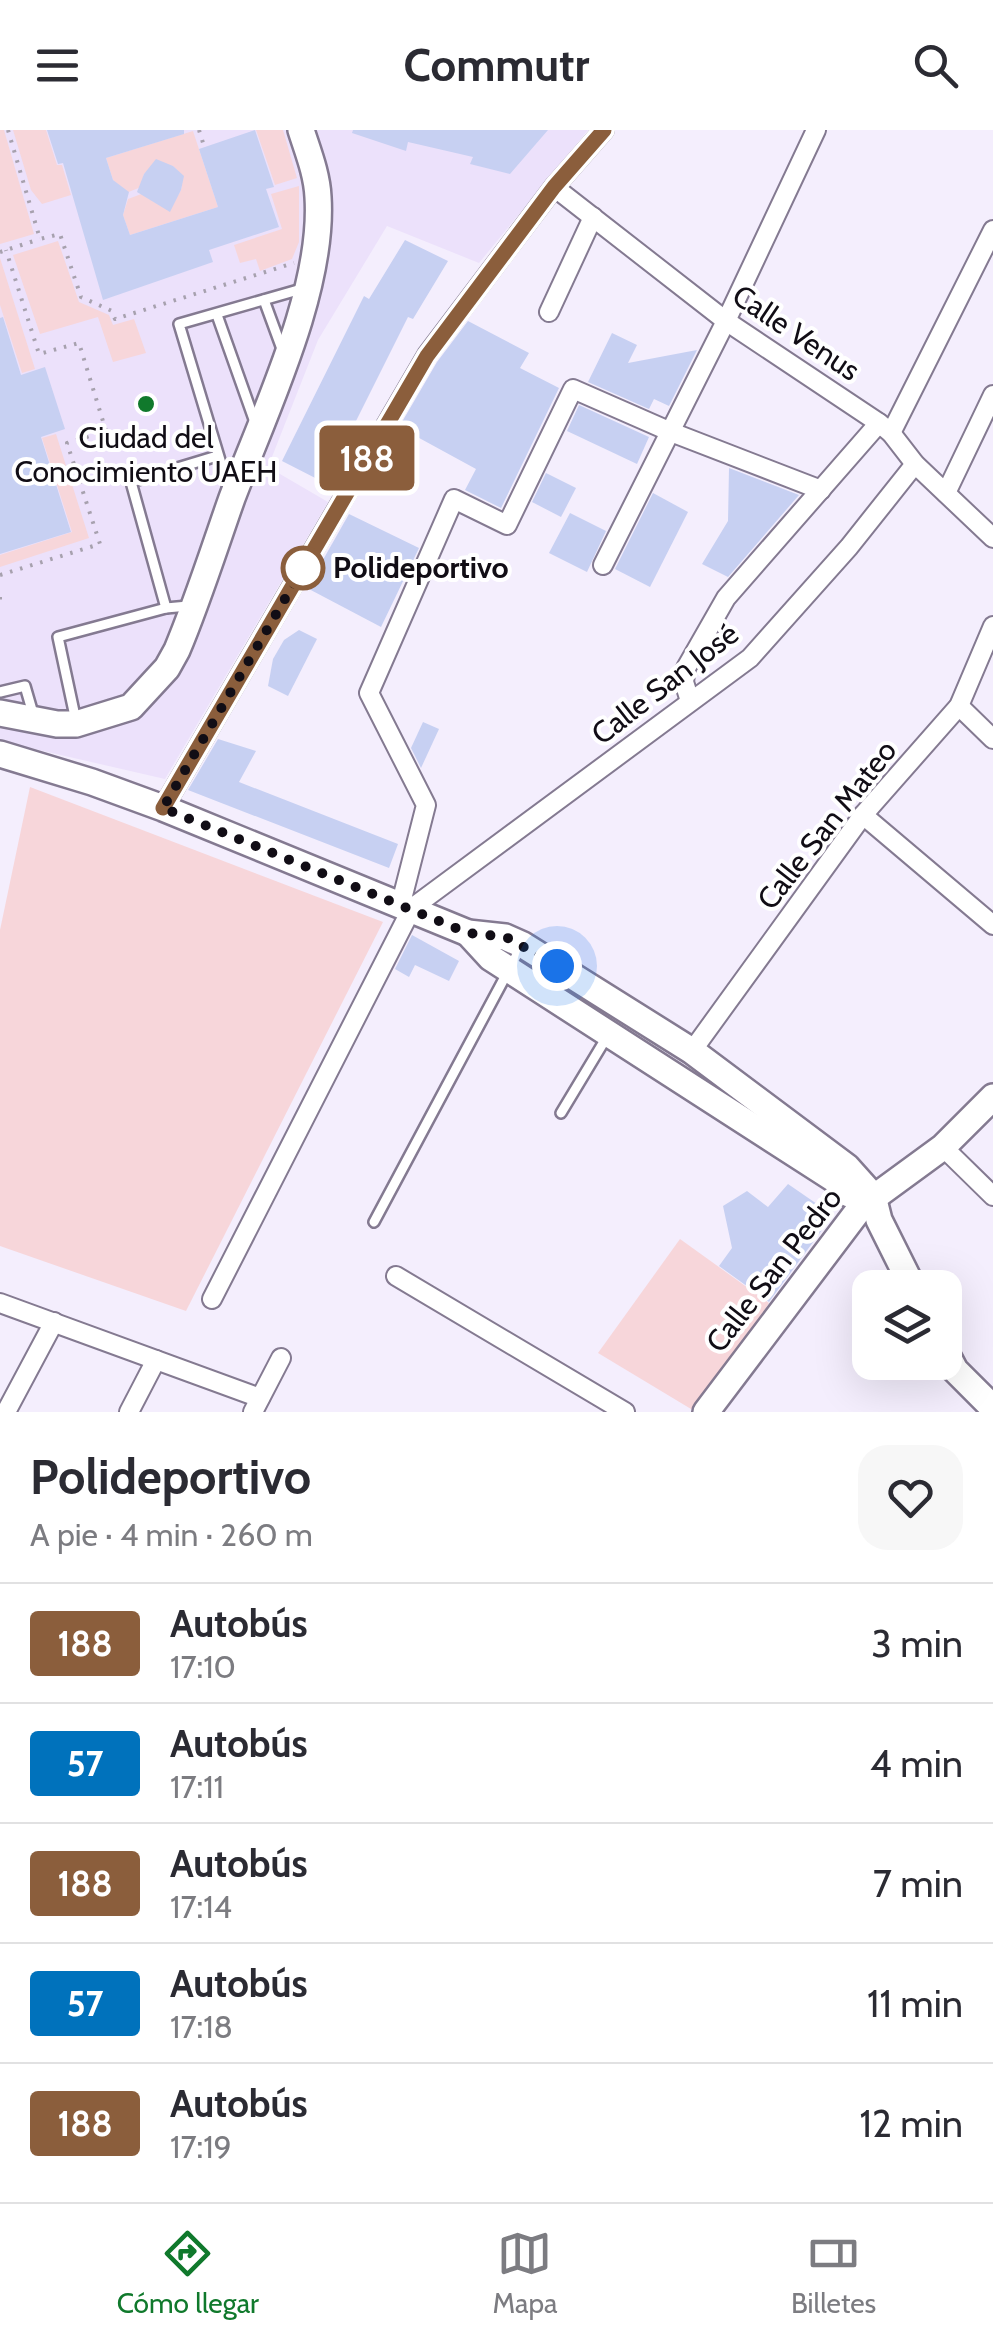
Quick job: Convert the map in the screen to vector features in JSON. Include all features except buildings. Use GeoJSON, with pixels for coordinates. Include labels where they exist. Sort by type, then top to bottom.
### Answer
{"type":"FeatureCollection","features":[{"type":"Feature","properties":{"kind":"street"},"geometry":{"type":"LineString","coordinates":[[0,713],[76,724],[132,706],[167,668],[196,605],[307,288],[318,225],[318,197],[302,130]]}},
{"type":"Feature","properties":{"kind":"street"},"geometry":{"type":"LineString","coordinates":[[163,808],[427,356],[554,187],[604,130]]}},
{"type":"Feature","properties":{"kind":"street"},"geometry":{"type":"LineString","coordinates":[[603,565],[726,321],[816,130]]}},
{"type":"Feature","properties":{"kind":"street","name":"Calle Venus"},"geometry":{"type":"LineString","coordinates":[[554,187],[726,321],[885,428],[915,464],[993,538]]}},
{"type":"Feature","properties":{"kind":"street"},"geometry":{"type":"LineString","coordinates":[[549,312],[593,217]]}},
{"type":"Feature","properties":{"kind":"street"},"geometry":{"type":"LineString","coordinates":[[690,701],[684,682],[686,668],[726,598],[821,490],[885,428],[993,230]]}},
{"type":"Feature","properties":{"kind":"street"},"geometry":{"type":"LineString","coordinates":[[212,1299],[407,906],[426,805],[369,693],[454,499],[507,525],[573,389],[670,432],[821,490]]}},
{"type":"Feature","properties":{"kind":"street"},"geometry":{"type":"LineString","coordinates":[[946,493],[993,396]]}},
{"type":"Feature","properties":{"kind":"street","name":"Calle San José"},"geometry":{"type":"LineString","coordinates":[[407,906],[750,658],[849,547],[915,464]]}},
{"type":"Feature","properties":{"kind":"street","name":"Calle San Mateo"},"geometry":{"type":"LineString","coordinates":[[692,1050],[863,815],[959,706],[993,626]]}},
{"type":"Feature","properties":{"kind":"street"},"geometry":{"type":"LineString","coordinates":[[959,706],[993,739]]}},
{"type":"Feature","properties":{"kind":"street"},"geometry":{"type":"LineString","coordinates":[[2,761],[163,808],[407,906],[468,933],[491,958],[516,956],[692,1050],[847,1168],[904,1270]]}},
{"type":"Feature","properties":{"kind":"street"},"geometry":{"type":"LineString","coordinates":[[863,815],[993,926]]}},
{"type":"Feature","properties":{"kind":"street"},"geometry":{"type":"LineString","coordinates":[[516,956],[610,1033],[834,1178],[871,1208]]}},
{"type":"Feature","properties":{"kind":"street","name":"Calle San Pedro"},"geometry":{"type":"LineString","coordinates":[[706,1412],[871,1208],[993,1098]]}},
{"type":"Feature","properties":{"kind":"street"},"geometry":{"type":"LineString","coordinates":[[943,1147],[993,1196]]}},
{"type":"Feature","properties":{"kind":"street"},"geometry":{"type":"LineString","coordinates":[[396,1276],[625,1412]]}},
{"type":"Feature","properties":{"kind":"street"},"geometry":{"type":"LineString","coordinates":[[0,1303],[156,1360],[256,1405],[281,1358]]}},
{"type":"Feature","properties":{"kind":"street"},"geometry":{"type":"LineString","coordinates":[[6,1412],[54,1322]]}},
{"type":"Feature","properties":{"kind":"street"},"geometry":{"type":"LineString","coordinates":[[129,1412],[156,1360]]}},
{"type":"Feature","properties":{"kind":"street"},"geometry":{"type":"LineString","coordinates":[[962,1377],[993,1408]]}},
{"type":"Feature","properties":{"kind":"lane"},"geometry":{"type":"LineString","coordinates":[[232,499],[179,324],[307,288]]}},
{"type":"Feature","properties":{"kind":"lane"},"geometry":{"type":"LineString","coordinates":[[264,300],[285,358]]}},
{"type":"Feature","properties":{"kind":"lane"},"geometry":{"type":"LineString","coordinates":[[217,314],[259,433]]}},
{"type":"Feature","properties":{"kind":"lane"},"geometry":{"type":"LineString","coordinates":[[166,608],[130,482],[217,456]]}},
{"type":"Feature","properties":{"kind":"lane"},"geometry":{"type":"LineString","coordinates":[[76,724],[58,637],[166,608],[196,605]]}},
{"type":"Feature","properties":{"kind":"lane"},"geometry":{"type":"LineString","coordinates":[[0,692],[25,686],[35,720]]}},
{"type":"Feature","properties":{"kind":"lane"},"geometry":{"type":"LineString","coordinates":[[374,1222],[516,956]]}},
{"type":"Feature","properties":{"kind":"lane"},"geometry":{"type":"LineString","coordinates":[[560,1112],[610,1033]]}},
{"type":"Feature","properties":{"kind":"path"},"geometry":{"type":"LineString","coordinates":[[8,130],[40,239]]}},
{"type":"Feature","properties":{"kind":"path"},"geometry":{"type":"LineString","coordinates":[[199,130],[204,146]]}},
{"type":"Feature","properties":{"kind":"path"},"geometry":{"type":"LineString","coordinates":[[0,575],[100,544],[67,444],[106,431],[79,343],[39,354],[3,251],[60,234],[81,297],[112,311],[116,319],[296,262]]}},
{"type":"Feature","properties":{"kind":"shaded area","name":"Ciudad del Conocimiento UAEH"},"geometry":{"type":"Polygon","coordinates":[[[0,130],[588,130],[479,263],[387,226],[318,340],[268,467],[328,502],[165,779],[0,741],[0,130]]]}},
{"type":"Feature","properties":{"kind":"shaded area"},"geometry":{"type":"Polygon","coordinates":[[[0,130],[4,130],[34,234],[0,244],[0,130]]]}},
{"type":"Feature","properties":{"kind":"shaded area"},"geometry":{"type":"Polygon","coordinates":[[[13,130],[46,130],[71,195],[42,204],[31,190],[13,130]]]}},
{"type":"Feature","properties":{"kind":"shaded area"},"geometry":{"type":"Polygon","coordinates":[[[256,130],[283,130],[297,178],[275,185],[256,130]]]}},
{"type":"Feature","properties":{"kind":"shaded area"},"geometry":{"type":"Polygon","coordinates":[[[193,131],[218,207],[130,235],[123,215],[128,199],[144,193],[154,202],[174,200],[180,192],[181,179],[173,166],[154,164],[144,174],[141,187],[126,193],[113,180],[106,158],[193,131]]]}},
{"type":"Feature","properties":{"kind":"shaded area"},"geometry":{"type":"Polygon","coordinates":[[[299,186],[299,242],[292,259],[260,271],[256,259],[240,263],[234,245],[282,229],[271,194],[299,186]]]}},
{"type":"Feature","properties":{"kind":"shaded area"},"geometry":{"type":"Polygon","coordinates":[[[58,241],[79,302],[109,315],[113,325],[134,319],[146,353],[113,362],[98,317],[40,334],[13,255],[58,241]]]}},
{"type":"Feature","properties":{"kind":"shaded area"},"geometry":{"type":"Polygon","coordinates":[[[0,258],[35,369],[22,373],[0,305],[0,258]]]}},
{"type":"Feature","properties":{"kind":"shaded area"},"geometry":{"type":"Polygon","coordinates":[[[56,434],[89,538],[0,567],[0,555],[72,532],[42,438],[56,434]]]}},
{"type":"Feature","properties":{"kind":"shaded area"},"geometry":{"type":"Polygon","coordinates":[[[30,787],[383,922],[186,1311],[0,1246],[0,930],[30,787]]]}},
{"type":"Feature","properties":{"kind":"shaded area"},"geometry":{"type":"Polygon","coordinates":[[[680,1239],[769,1303],[696,1412],[598,1353],[680,1239]]]}},
{"type":"Feature","properties":{"kind":"bus line","name":"188"},"geometry":{"type":"LineString","coordinates":[[163,808],[427,356],[554,187],[604,130]]}},
{"type":"Feature","properties":{"kind":"place","name":"Ciudad del Conocimiento UAEH"},"geometry":{"type":"Point","coordinates":[146,404]}},
{"type":"Feature","properties":{"kind":"place","name":"Polideportivo"},"geometry":{"type":"Point","coordinates":[303,568]}},
{"type":"Feature","properties":{"kind":"route"},"geometry":{"type":"LineString","coordinates":[[303,568],[163,808],[468,933],[506,937],[557,966]]}}]}
